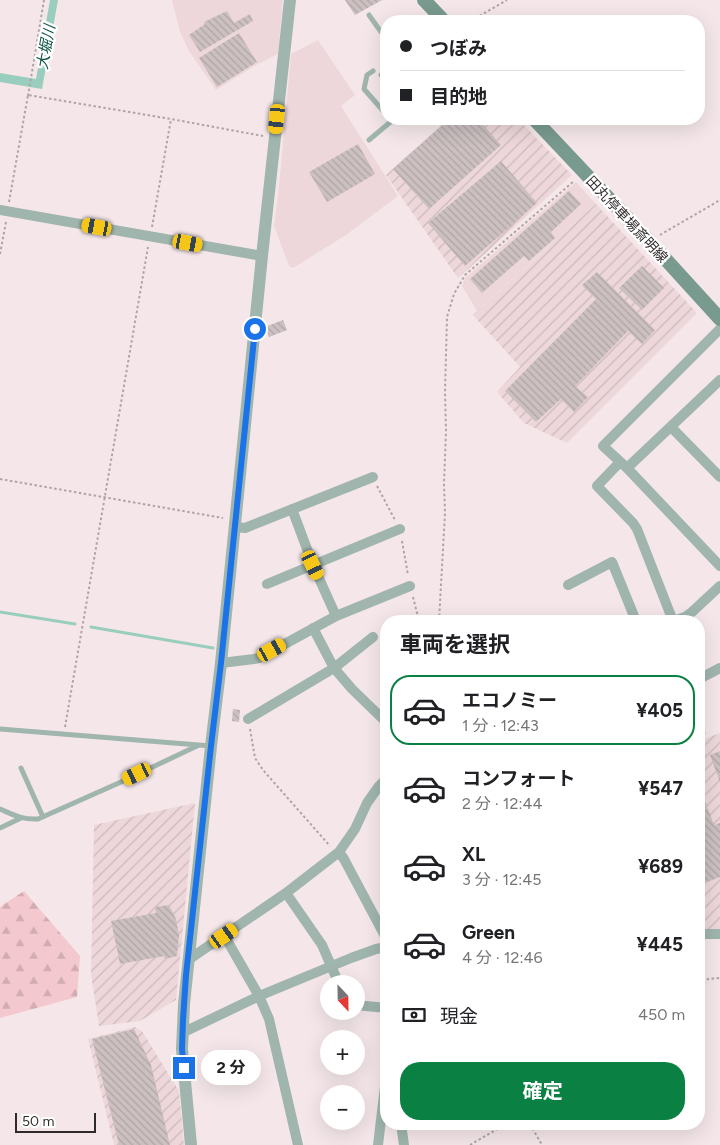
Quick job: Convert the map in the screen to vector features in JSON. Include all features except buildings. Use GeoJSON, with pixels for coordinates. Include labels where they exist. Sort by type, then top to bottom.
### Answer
{"type":"FeatureCollection","features":[{"type":"Feature","properties":{"kind":"main road"},"geometry":{"type":"LineString","coordinates":[[424,0],[438,15]]}},
{"type":"Feature","properties":{"kind":"main road","name":"田丸停車場斎明線"},"geometry":{"type":"LineString","coordinates":[[540,125],[720,319]]}},
{"type":"Feature","properties":{"kind":"street"},"geometry":{"type":"LineString","coordinates":[[191,1145],[182,1033],[205,745],[221,663],[290,0]]}},
{"type":"Feature","properties":{"kind":"street"},"geometry":{"type":"LineString","coordinates":[[5,208],[262,256]]}},
{"type":"Feature","properties":{"kind":"street"},"geometry":{"type":"LineString","coordinates":[[720,328],[603,446],[720,566]]}},
{"type":"Feature","properties":{"kind":"street"},"geometry":{"type":"LineString","coordinates":[[671,615],[637,529],[597,486],[671,427],[719,384]]}},
{"type":"Feature","properties":{"kind":"street"},"geometry":{"type":"LineString","coordinates":[[671,427],[720,477]]}},
{"type":"Feature","properties":{"kind":"street"},"geometry":{"type":"LineString","coordinates":[[235,524],[245,528],[373,477]]}},
{"type":"Feature","properties":{"kind":"street"},"geometry":{"type":"LineString","coordinates":[[292,509],[313,565],[336,616]]}},
{"type":"Feature","properties":{"kind":"street"},"geometry":{"type":"LineString","coordinates":[[267,584],[400,528]]}},
{"type":"Feature","properties":{"kind":"street"},"geometry":{"type":"LineString","coordinates":[[568,585],[612,562],[634,615]]}},
{"type":"Feature","properties":{"kind":"street"},"geometry":{"type":"LineString","coordinates":[[221,663],[259,658],[336,616],[410,586]]}},
{"type":"Feature","properties":{"kind":"street"},"geometry":{"type":"LineString","coordinates":[[687,615],[720,586]]}},
{"type":"Feature","properties":{"kind":"street"},"geometry":{"type":"LineString","coordinates":[[313,628],[334,668],[380,716]]}},
{"type":"Feature","properties":{"kind":"street"},"geometry":{"type":"LineString","coordinates":[[248,719],[334,668],[373,637]]}},
{"type":"Feature","properties":{"kind":"street"},"geometry":{"type":"LineString","coordinates":[[705,676],[720,668]]}},
{"type":"Feature","properties":{"kind":"street"},"geometry":{"type":"LineString","coordinates":[[188,960],[286,893],[339,852],[355,829],[367,803],[380,785]]}},
{"type":"Feature","properties":{"kind":"street"},"geometry":{"type":"LineString","coordinates":[[339,852],[380,927]]}},
{"type":"Feature","properties":{"kind":"street"},"geometry":{"type":"LineString","coordinates":[[286,893],[322,946],[336,975]]}},
{"type":"Feature","properties":{"kind":"street"},"geometry":{"type":"LineString","coordinates":[[705,934],[720,934]]}},
{"type":"Feature","properties":{"kind":"street"},"geometry":{"type":"LineString","coordinates":[[224,936],[259,996],[269,1019],[298,1145]]}},
{"type":"Feature","properties":{"kind":"street"},"geometry":{"type":"LineString","coordinates":[[182,1033],[259,996],[380,948]]}},
{"type":"Feature","properties":{"kind":"street"},"geometry":{"type":"LineString","coordinates":[[365,1006],[380,1007]]}},
{"type":"Feature","properties":{"kind":"street"},"geometry":{"type":"LineString","coordinates":[[378,1145],[380,1128]]}},
{"type":"Feature","properties":{"kind":"street"},"geometry":{"type":"LineString","coordinates":[[402,1130],[404,1145]]}},
{"type":"Feature","properties":{"kind":"lane"},"geometry":{"type":"LineString","coordinates":[[369,15],[380,31]]}},
{"type":"Feature","properties":{"kind":"lane"},"geometry":{"type":"LineString","coordinates":[[373,71],[367,75],[364,89],[380,107]]}},
{"type":"Feature","properties":{"kind":"lane"},"geometry":{"type":"LineString","coordinates":[[369,140],[385,125]]}},
{"type":"Feature","properties":{"kind":"lane"},"geometry":{"type":"LineString","coordinates":[[0,729],[205,745]]}},
{"type":"Feature","properties":{"kind":"lane"},"geometry":{"type":"LineString","coordinates":[[0,809],[21,818],[43,817],[205,745]]}},
{"type":"Feature","properties":{"kind":"lane"},"geometry":{"type":"LineString","coordinates":[[21,768],[43,817]]}},
{"type":"Feature","properties":{"kind":"lane"},"geometry":{"type":"LineString","coordinates":[[0,828],[21,818]]}},
{"type":"Feature","properties":{"kind":"path"},"geometry":{"type":"LineString","coordinates":[[0,254],[5,208],[28,95],[44,0]]}},
{"type":"Feature","properties":{"kind":"path"},"geometry":{"type":"LineString","coordinates":[[482,15],[507,0]]}},
{"type":"Feature","properties":{"kind":"path"},"geometry":{"type":"LineString","coordinates":[[28,95],[275,138]]}},
{"type":"Feature","properties":{"kind":"path"},"geometry":{"type":"LineString","coordinates":[[64,735],[171,119]]}},
{"type":"Feature","properties":{"kind":"path"},"geometry":{"type":"LineString","coordinates":[[439,615],[445,513],[446,335],[447,317],[454,294],[465,275],[584,173]]}},
{"type":"Feature","properties":{"kind":"path"},"geometry":{"type":"LineString","coordinates":[[649,242],[720,200]]}},
{"type":"Feature","properties":{"kind":"path"},"geometry":{"type":"LineString","coordinates":[[373,477],[400,528],[410,586],[417,615]]}},
{"type":"Feature","properties":{"kind":"path"},"geometry":{"type":"LineString","coordinates":[[0,479],[106,497],[235,524]]}},
{"type":"Feature","properties":{"kind":"path"},"geometry":{"type":"LineString","coordinates":[[248,719],[255,758],[263,770],[332,848],[339,852]]}},
{"type":"Feature","properties":{"kind":"path"},"geometry":{"type":"LineString","coordinates":[[705,981],[708,979],[720,978]]}},
{"type":"Feature","properties":{"kind":"path"},"geometry":{"type":"LineString","coordinates":[[470,1145],[496,1130]]}},
{"type":"Feature","properties":{"kind":"path"},"geometry":{"type":"LineString","coordinates":[[533,1130],[542,1145]]}},
{"type":"Feature","properties":{"kind":"shaded area"},"geometry":{"type":"Polygon","coordinates":[[[172,0],[283,0],[278,54],[216,90],[189,51],[180,32],[172,0]]]}},
{"type":"Feature","properties":{"kind":"shaded area"},"geometry":{"type":"Polygon","coordinates":[[[318,40],[355,95],[341,106],[398,196],[346,235],[293,268],[289,266],[274,226],[291,54],[318,40]]]}},
{"type":"Feature","properties":{"kind":"shaded area"},"geometry":{"type":"Polygon","coordinates":[[[441,125],[524,125],[572,175],[458,278],[386,175],[441,125]]]}},
{"type":"Feature","properties":{"kind":"shaded area"},"geometry":{"type":"Polygon","coordinates":[[[576,182],[596,204],[477,311],[462,286],[465,278],[576,182]]]}},
{"type":"Feature","properties":{"kind":"shaded area"},"geometry":{"type":"Polygon","coordinates":[[[596,204],[697,313],[567,443],[524,423],[497,392],[520,367],[473,315],[596,204]]]}},
{"type":"Feature","properties":{"kind":"shaded area"},"geometry":{"type":"Polygon","coordinates":[[[720,733],[720,929],[705,929],[705,739],[720,733]]]}},
{"type":"Feature","properties":{"kind":"shaded area"},"geometry":{"type":"Polygon","coordinates":[[[195,803],[176,1000],[140,1021],[99,1026],[91,974],[94,825],[195,803]]]}},
{"type":"Feature","properties":{"kind":"shaded area"},"geometry":{"type":"Polygon","coordinates":[[[135,1027],[142,1031],[179,1091],[184,1145],[114,1145],[88,1039],[135,1027]]]}},
{"type":"Feature","properties":{"kind":"green space"},"geometry":{"type":"Polygon","coordinates":[[[24,891],[80,956],[77,997],[0,1018],[0,907],[24,891]]]}},
{"type":"Feature","properties":{"kind":"water","name":"大堀川"},"geometry":{"type":"Polygon","coordinates":[[[50,0],[58,0],[42,89],[0,82],[0,73],[36,79],[50,0]]]}},
{"type":"Feature","properties":{"kind":"waterway"},"geometry":{"type":"LineString","coordinates":[[0,612],[75,624]]}},
{"type":"Feature","properties":{"kind":"waterway"},"geometry":{"type":"LineString","coordinates":[[91,627],[213,648]]}},
{"type":"Feature","properties":{"kind":"route"},"geometry":{"type":"LineString","coordinates":[[184,1068],[182,1049],[186,975],[221,663],[255,329]]}}]}
